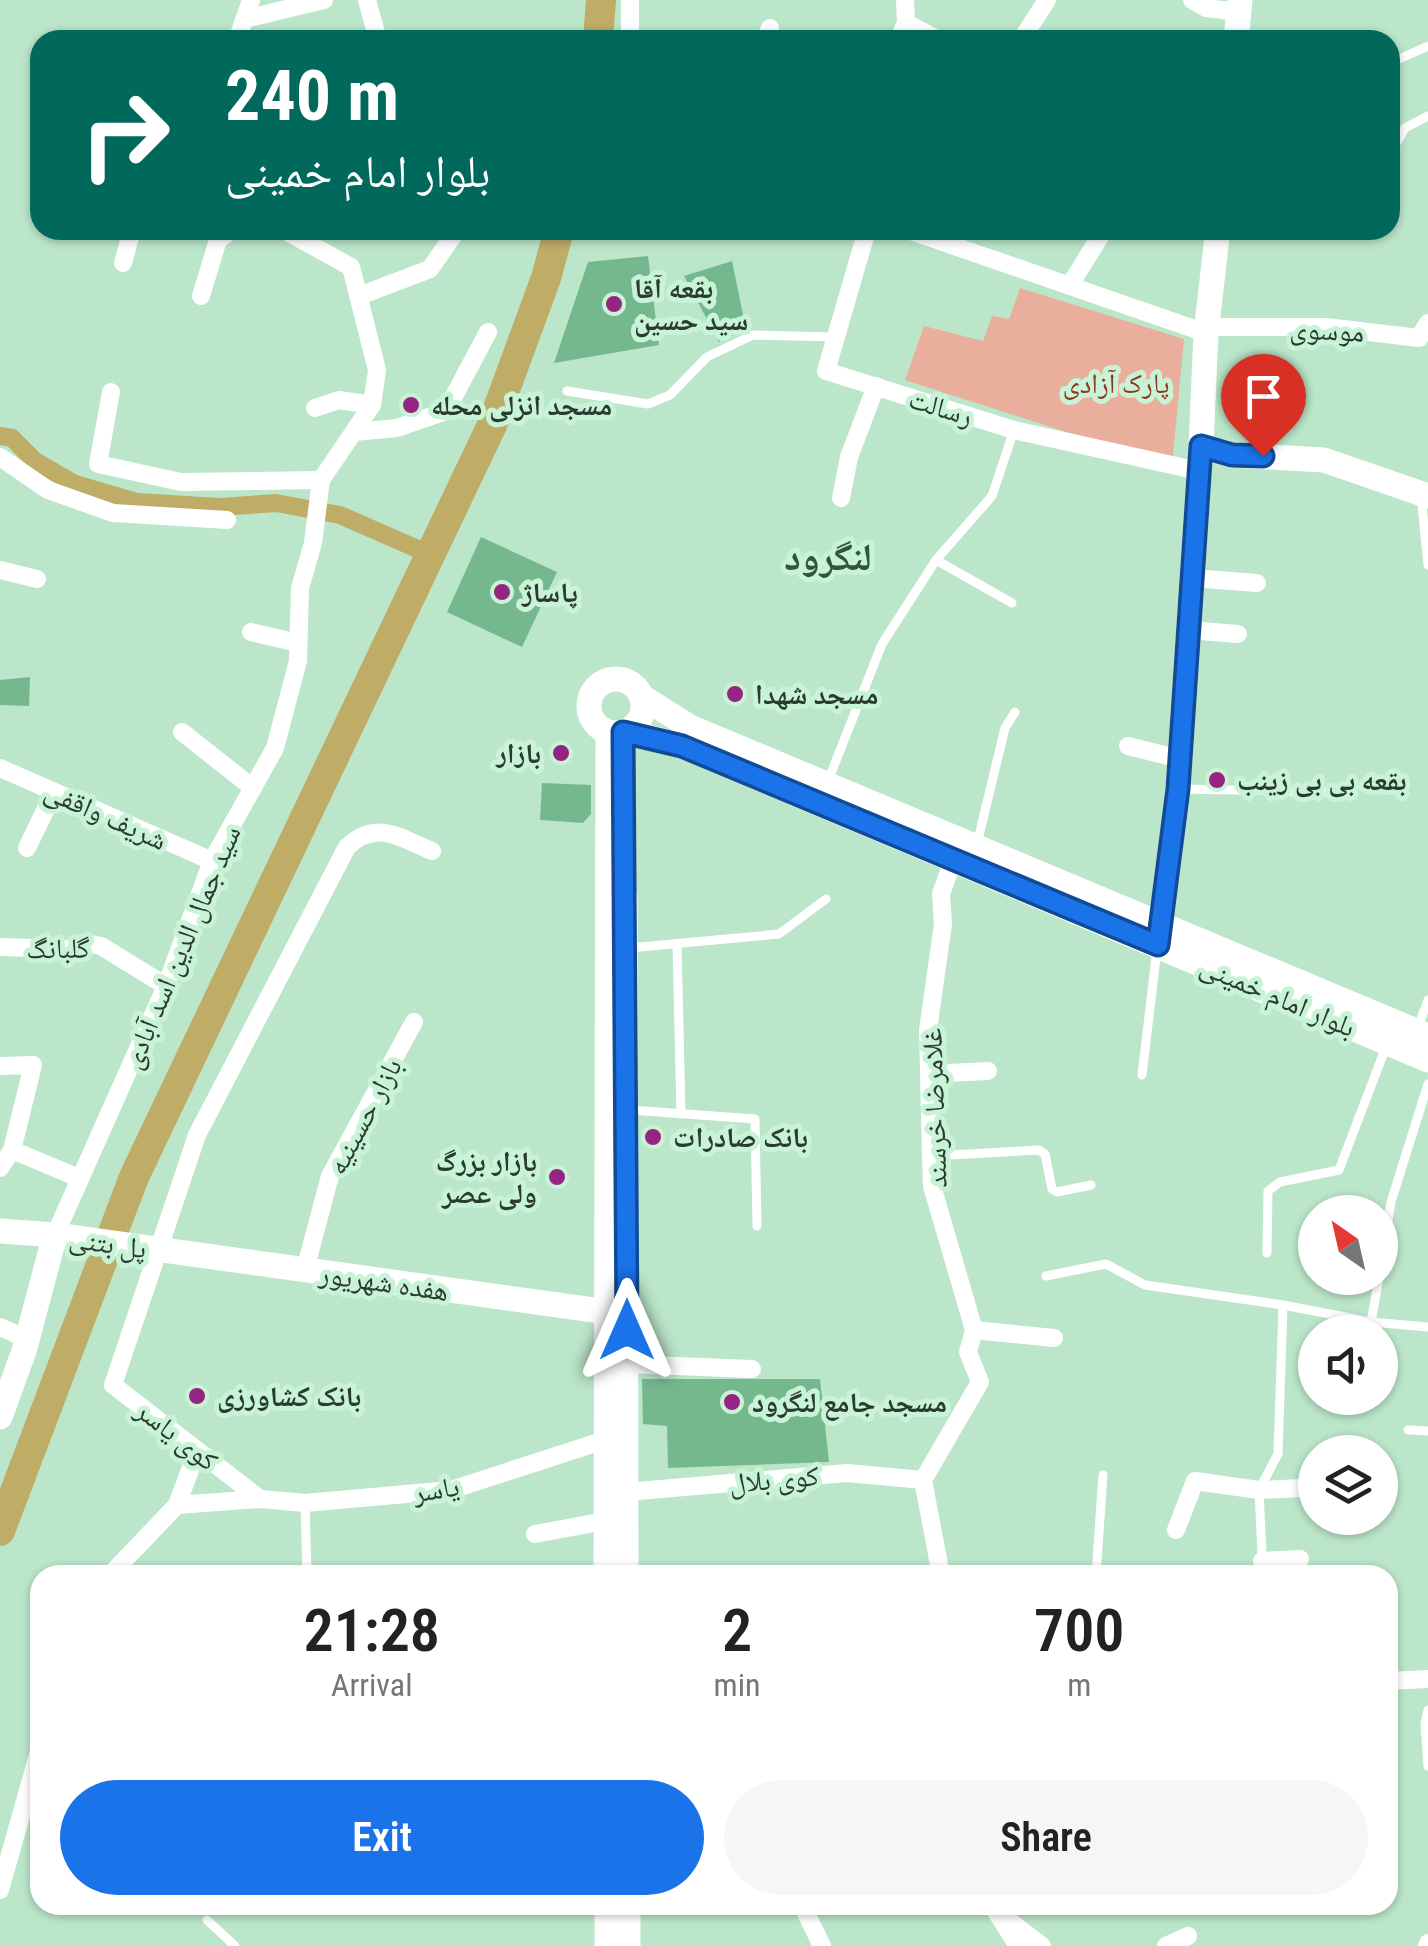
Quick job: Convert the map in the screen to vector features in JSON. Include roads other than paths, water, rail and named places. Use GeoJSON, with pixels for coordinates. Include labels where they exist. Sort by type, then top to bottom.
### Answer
{"type":"FeatureCollection","features":[{"type":"Feature","properties":{"kind":"main road"},"geometry":{"type":"LineString","coordinates":[[1160,935],[1178,789],[1192,578],[1209,450],[1212,330],[1221,240]]}},
{"type":"Feature","properties":{"kind":"main road"},"geometry":{"type":"LineString","coordinates":[[1209,450],[1238,444],[1328,446],[1426,490]]}},
{"type":"Feature","properties":{"kind":"main road"},"geometry":{"type":"LineString","coordinates":[[623,680],[642,696],[641,717],[619,732],[595,723],[591,700],[606,682],[623,680]]}},
{"type":"Feature","properties":{"kind":"main road","name":"بلوار امام خمینی"},"geometry":{"type":"LineString","coordinates":[[642,696],[690,727],[976,847],[1428,1060]]}},
{"type":"Feature","properties":{"kind":"main road"},"geometry":{"type":"LineString","coordinates":[[606,1565],[605,1440],[627,1110],[619,732]]}},
{"type":"Feature","properties":{"kind":"main road"},"geometry":{"type":"LineString","coordinates":[[619,732],[617,1304],[627,1364],[626,1565]]}},
{"type":"Feature","properties":{"kind":"main road","name":"بلوار امام خمینی"},"geometry":{"type":"LineString","coordinates":[[619,732],[682,746],[953,860],[1422,1034]]}},
{"type":"Feature","properties":{"kind":"main road"},"geometry":{"type":"LineString","coordinates":[[0,1231],[55,1235],[0,1417]]}},
{"type":"Feature","properties":{"kind":"main road","name":"پل بتنی"},"geometry":{"type":"LineString","coordinates":[[55,1235],[160,1250]]}},
{"type":"Feature","properties":{"kind":"main road","name":"هفده شهریور"},"geometry":{"type":"LineString","coordinates":[[160,1250],[617,1304]]}},
{"type":"Feature","properties":{"kind":"main road"},"geometry":{"type":"LineString","coordinates":[[607,1915],[608,1946]]}},
{"type":"Feature","properties":{"kind":"main road"},"geometry":{"type":"LineString","coordinates":[[628,1915],[628,1946]]}},
{"type":"Feature","properties":{"kind":"street"},"geometry":{"type":"LineString","coordinates":[[241,30],[251,0]]}},
{"type":"Feature","properties":{"kind":"street"},"geometry":{"type":"LineString","coordinates":[[245,19],[324,0]]}},
{"type":"Feature","properties":{"kind":"street"},"geometry":{"type":"LineString","coordinates":[[367,0],[375,30]]}},
{"type":"Feature","properties":{"kind":"street"},"geometry":{"type":"LineString","coordinates":[[630,0],[630,30]]}},
{"type":"Feature","properties":{"kind":"street"},"geometry":{"type":"LineString","coordinates":[[902,30],[905,0]]}},
{"type":"Feature","properties":{"kind":"street"},"geometry":{"type":"LineString","coordinates":[[1027,30],[1047,0]]}},
{"type":"Feature","properties":{"kind":"street"},"geometry":{"type":"LineString","coordinates":[[1192,0],[1206,8],[1240,6]]}},
{"type":"Feature","properties":{"kind":"street"},"geometry":{"type":"LineString","coordinates":[[123,264],[129,240]]}},
{"type":"Feature","properties":{"kind":"street"},"geometry":{"type":"LineString","coordinates":[[201,296],[218,240]]}},
{"type":"Feature","properties":{"kind":"street"},"geometry":{"type":"LineString","coordinates":[[112,392],[98,464],[181,482],[321,480],[372,405],[376,370],[351,267],[302,240]]}},
{"type":"Feature","properties":{"kind":"street"},"geometry":{"type":"LineString","coordinates":[[359,296],[430,269],[450,240]]}},
{"type":"Feature","properties":{"kind":"street","name":"رسالت"},"geometry":{"type":"LineString","coordinates":[[864,240],[826,371],[1014,430],[1209,450]]}},
{"type":"Feature","properties":{"kind":"street"},"geometry":{"type":"LineString","coordinates":[[964,240],[1070,284],[1212,330]]}},
{"type":"Feature","properties":{"kind":"street"},"geometry":{"type":"LineString","coordinates":[[1070,284],[1098,240]]}},
{"type":"Feature","properties":{"kind":"street","name":"موسوی"},"geometry":{"type":"LineString","coordinates":[[1212,330],[1326,327],[1419,338],[1428,323]]}},
{"type":"Feature","properties":{"kind":"street"},"geometry":{"type":"LineString","coordinates":[[355,432],[397,428],[446,410],[488,332]]}},
{"type":"Feature","properties":{"kind":"street"},"geometry":{"type":"LineString","coordinates":[[841,498],[849,457],[876,386]]}},
{"type":"Feature","properties":{"kind":"street"},"geometry":{"type":"LineString","coordinates":[[315,408],[340,400],[372,405]]}},
{"type":"Feature","properties":{"kind":"street"},"geometry":{"type":"LineString","coordinates":[[0,456],[48,490],[113,514],[227,520]]}},
{"type":"Feature","properties":{"kind":"street","name":"سید جمال الدین اسد آبادی"},"geometry":{"type":"LineString","coordinates":[[55,1235],[166,986],[212,861],[275,748],[298,661],[300,588],[313,542],[321,480]]}},
{"type":"Feature","properties":{"kind":"street"},"geometry":{"type":"LineString","coordinates":[[0,570],[37,578]]}},
{"type":"Feature","properties":{"kind":"street"},"geometry":{"type":"LineString","coordinates":[[1192,578],[1257,583]]}},
{"type":"Feature","properties":{"kind":"street"},"geometry":{"type":"LineString","coordinates":[[1188,630],[1238,634]]}},
{"type":"Feature","properties":{"kind":"street"},"geometry":{"type":"LineString","coordinates":[[250,632],[298,643]]}},
{"type":"Feature","properties":{"kind":"street"},"geometry":{"type":"LineString","coordinates":[[182,732],[253,788]]}},
{"type":"Feature","properties":{"kind":"street"},"geometry":{"type":"LineString","coordinates":[[1128,746],[1180,759]]}},
{"type":"Feature","properties":{"kind":"street","name":"شریف واقفی"},"geometry":{"type":"LineString","coordinates":[[0,768],[212,861]]}},
{"type":"Feature","properties":{"kind":"street"},"geometry":{"type":"LineString","coordinates":[[27,848],[54,792]]}},
{"type":"Feature","properties":{"kind":"street"},"geometry":{"type":"LineString","coordinates":[[160,1250],[197,1136],[347,847],[358,836],[374,830],[432,851]]}},
{"type":"Feature","properties":{"kind":"street","name":"غلامرضا خرسند"},"geometry":{"type":"LineString","coordinates":[[923,1480],[980,1382],[968,1352],[974,1330],[932,1186],[930,1156],[928,1030],[942,924],[941,894],[953,860]]}},
{"type":"Feature","properties":{"kind":"street","name":"گلبانگ"},"geometry":{"type":"LineString","coordinates":[[0,947],[101,946],[166,986]]}},
{"type":"Feature","properties":{"kind":"street","name":"بازار حسینیه"},"geometry":{"type":"LineString","coordinates":[[305,1270],[330,1176],[414,1022]]}},
{"type":"Feature","properties":{"kind":"street"},"geometry":{"type":"LineString","coordinates":[[0,1066],[33,1064],[12,1150],[0,1168]]}},
{"type":"Feature","properties":{"kind":"street"},"geometry":{"type":"LineString","coordinates":[[929,1074],[988,1071]]}},
{"type":"Feature","properties":{"kind":"street"},"geometry":{"type":"LineString","coordinates":[[12,1150],[80,1178]]}},
{"type":"Feature","properties":{"kind":"street","name":"کوی یاسر"},"geometry":{"type":"LineString","coordinates":[[160,1250],[113,1386],[260,1499]]}},
{"type":"Feature","properties":{"kind":"street"},"geometry":{"type":"LineString","coordinates":[[0,1327],[27,1338]]}},
{"type":"Feature","properties":{"kind":"street"},"geometry":{"type":"LineString","coordinates":[[974,1330],[1054,1338]]}},
{"type":"Feature","properties":{"kind":"street"},"geometry":{"type":"LineString","coordinates":[[627,1364],[752,1369]]}},
{"type":"Feature","properties":{"kind":"street","name":"یاسر"},"geometry":{"type":"LineString","coordinates":[[177,1504],[260,1499],[306,1503],[450,1490],[605,1440]]}},
{"type":"Feature","properties":{"kind":"street"},"geometry":{"type":"LineString","coordinates":[[125,1565],[177,1504],[196,1451]]}},
{"type":"Feature","properties":{"kind":"street","name":"کوی بلال"},"geometry":{"type":"LineString","coordinates":[[626,1492],[847,1473],[923,1480]]}},
{"type":"Feature","properties":{"kind":"street"},"geometry":{"type":"LineString","coordinates":[[923,1480],[939,1565]]}},
{"type":"Feature","properties":{"kind":"street"},"geometry":{"type":"LineString","coordinates":[[1176,1530],[1195,1481],[1259,1490],[1298,1488]]}},
{"type":"Feature","properties":{"kind":"street"},"geometry":{"type":"LineString","coordinates":[[535,1534],[605,1521]]}},
{"type":"Feature","properties":{"kind":"street"},"geometry":{"type":"LineString","coordinates":[[1275,1565],[1300,1559]]}},
{"type":"Feature","properties":{"kind":"street"},"geometry":{"type":"LineString","coordinates":[[1398,1680],[1428,1678]]}},
{"type":"Feature","properties":{"kind":"street"},"geometry":{"type":"LineString","coordinates":[[0,1890],[30,1806]]}},
{"type":"Feature","properties":{"kind":"street"},"geometry":{"type":"LineString","coordinates":[[807,1915],[822,1946]]}},
{"type":"Feature","properties":{"kind":"street"},"geometry":{"type":"LineString","coordinates":[[996,1915],[1018,1946]]}},
{"type":"Feature","properties":{"kind":"street"},"geometry":{"type":"LineString","coordinates":[[1001,1915],[1042,1946]]}},
{"type":"Feature","properties":{"kind":"street"},"geometry":{"type":"LineString","coordinates":[[1166,1946],[1188,1936]]}},
{"type":"Feature","properties":{"kind":"lane"},"geometry":{"type":"LineString","coordinates":[[1400,59],[1428,46]]}},
{"type":"Feature","properties":{"kind":"lane"},"geometry":{"type":"LineString","coordinates":[[1400,137],[1405,128],[1428,116]]}},
{"type":"Feature","properties":{"kind":"lane"},"geometry":{"type":"LineString","coordinates":[[567,391],[648,404],[670,395],[707,356],[753,335],[838,337]]}},
{"type":"Feature","properties":{"kind":"lane"},"geometry":{"type":"LineString","coordinates":[[826,784],[882,644],[936,560],[992,496],[1014,430]]}},
{"type":"Feature","properties":{"kind":"lane"},"geometry":{"type":"LineString","coordinates":[[1426,490],[1428,565]]}},
{"type":"Feature","properties":{"kind":"lane"},"geometry":{"type":"LineString","coordinates":[[936,560],[1012,604]]}},
{"type":"Feature","properties":{"kind":"lane"},"geometry":{"type":"LineString","coordinates":[[976,847],[1005,728],[1015,712]]}},
{"type":"Feature","properties":{"kind":"lane"},"geometry":{"type":"LineString","coordinates":[[1178,789],[1331,792]]}},
{"type":"Feature","properties":{"kind":"lane"},"geometry":{"type":"LineString","coordinates":[[626,948],[779,934],[826,898]]}},
{"type":"Feature","properties":{"kind":"lane"},"geometry":{"type":"LineString","coordinates":[[1142,1076],[1160,935]]}},
{"type":"Feature","properties":{"kind":"lane"},"geometry":{"type":"LineString","coordinates":[[676,944],[681,1114]]}},
{"type":"Feature","properties":{"kind":"lane"},"geometry":{"type":"LineString","coordinates":[[1422,1034],[1428,1000]]}},
{"type":"Feature","properties":{"kind":"lane"},"geometry":{"type":"LineString","coordinates":[[1266,1254],[1268,1190],[1280,1182],[1339,1170],[1388,1042]]}},
{"type":"Feature","properties":{"kind":"lane"},"geometry":{"type":"LineString","coordinates":[[1393,1195],[1428,1084]]}},
{"type":"Feature","properties":{"kind":"lane"},"geometry":{"type":"LineString","coordinates":[[627,1110],[755,1120],[757,1226]]}},
{"type":"Feature","properties":{"kind":"lane"},"geometry":{"type":"LineString","coordinates":[[930,1156],[1039,1150],[1045,1154],[1052,1189],[1057,1192],[1091,1185]]}},
{"type":"Feature","properties":{"kind":"lane"},"geometry":{"type":"LineString","coordinates":[[1046,1276],[1106,1264],[1145,1284],[1335,1315]]}},
{"type":"Feature","properties":{"kind":"lane"},"geometry":{"type":"LineString","coordinates":[[1263,1565],[1259,1490],[1278,1454],[1283,1305]]}},
{"type":"Feature","properties":{"kind":"lane"},"geometry":{"type":"LineString","coordinates":[[1398,1325],[1428,1328]]}},
{"type":"Feature","properties":{"kind":"lane"},"geometry":{"type":"LineString","coordinates":[[1408,1430],[1428,1432]]}},
{"type":"Feature","properties":{"kind":"lane"},"geometry":{"type":"LineString","coordinates":[[1097,1565],[1103,1475]]}},
{"type":"Feature","properties":{"kind":"lane"},"geometry":{"type":"LineString","coordinates":[[306,1503],[307,1565]]}},
{"type":"Feature","properties":{"kind":"lane"},"geometry":{"type":"LineString","coordinates":[[1428,1710],[1428,1766]]}},
{"type":"Feature","properties":{"kind":"lane"},"geometry":{"type":"LineString","coordinates":[[208,1920],[234,1946]]}},
{"type":"Feature","properties":{"kind":"waterway"},"geometry":{"type":"LineString","coordinates":[[599,30],[601,0]]}},
{"type":"Feature","properties":{"kind":"waterway"},"geometry":{"type":"LineString","coordinates":[[0,1531],[134,1177],[492,425],[556,240]]}},
{"type":"Feature","properties":{"kind":"waterway"},"geometry":{"type":"LineString","coordinates":[[0,436],[12,438],[35,461],[75,484],[136,502],[219,507],[276,503],[340,515],[429,554]]}},
{"type":"Feature","properties":{"kind":"place","name":"بقعه آقا سید حسین"},"geometry":{"type":"Point","coordinates":[614,304]}},
{"type":"Feature","properties":{"kind":"place","name":"مسجد انزلی محله"},"geometry":{"type":"Point","coordinates":[411,405]}},
{"type":"Feature","properties":{"kind":"place","name":"پاساژ"},"geometry":{"type":"Point","coordinates":[502,592]}},
{"type":"Feature","properties":{"kind":"place","name":"مسجد شهدا"},"geometry":{"type":"Point","coordinates":[735,694]}},
{"type":"Feature","properties":{"kind":"place","name":"بازار"},"geometry":{"type":"Point","coordinates":[561,753]}},
{"type":"Feature","properties":{"kind":"place","name":"بقعه بی بی زینب"},"geometry":{"type":"Point","coordinates":[1217,780]}},
{"type":"Feature","properties":{"kind":"place","name":"بانک صادرات"},"geometry":{"type":"Point","coordinates":[653,1137]}},
{"type":"Feature","properties":{"kind":"place","name":"بازار بزرگ ولی عصر"},"geometry":{"type":"Point","coordinates":[557,1177]}},
{"type":"Feature","properties":{"kind":"place","name":"بانک کشاورزی"},"geometry":{"type":"Point","coordinates":[197,1396]}},
{"type":"Feature","properties":{"kind":"place","name":"مسجد جامع لنگرود"},"geometry":{"type":"Point","coordinates":[732,1402]}},
{"type":"Feature","properties":{"kind":"district","name":"لنگرود"},"geometry":{"type":"Point","coordinates":[828,557]}},
{"type":"Feature","properties":{"kind":"park label","name":"پارک آزادی"},"geometry":{"type":"Point","coordinates":[1116,383]}}]}
